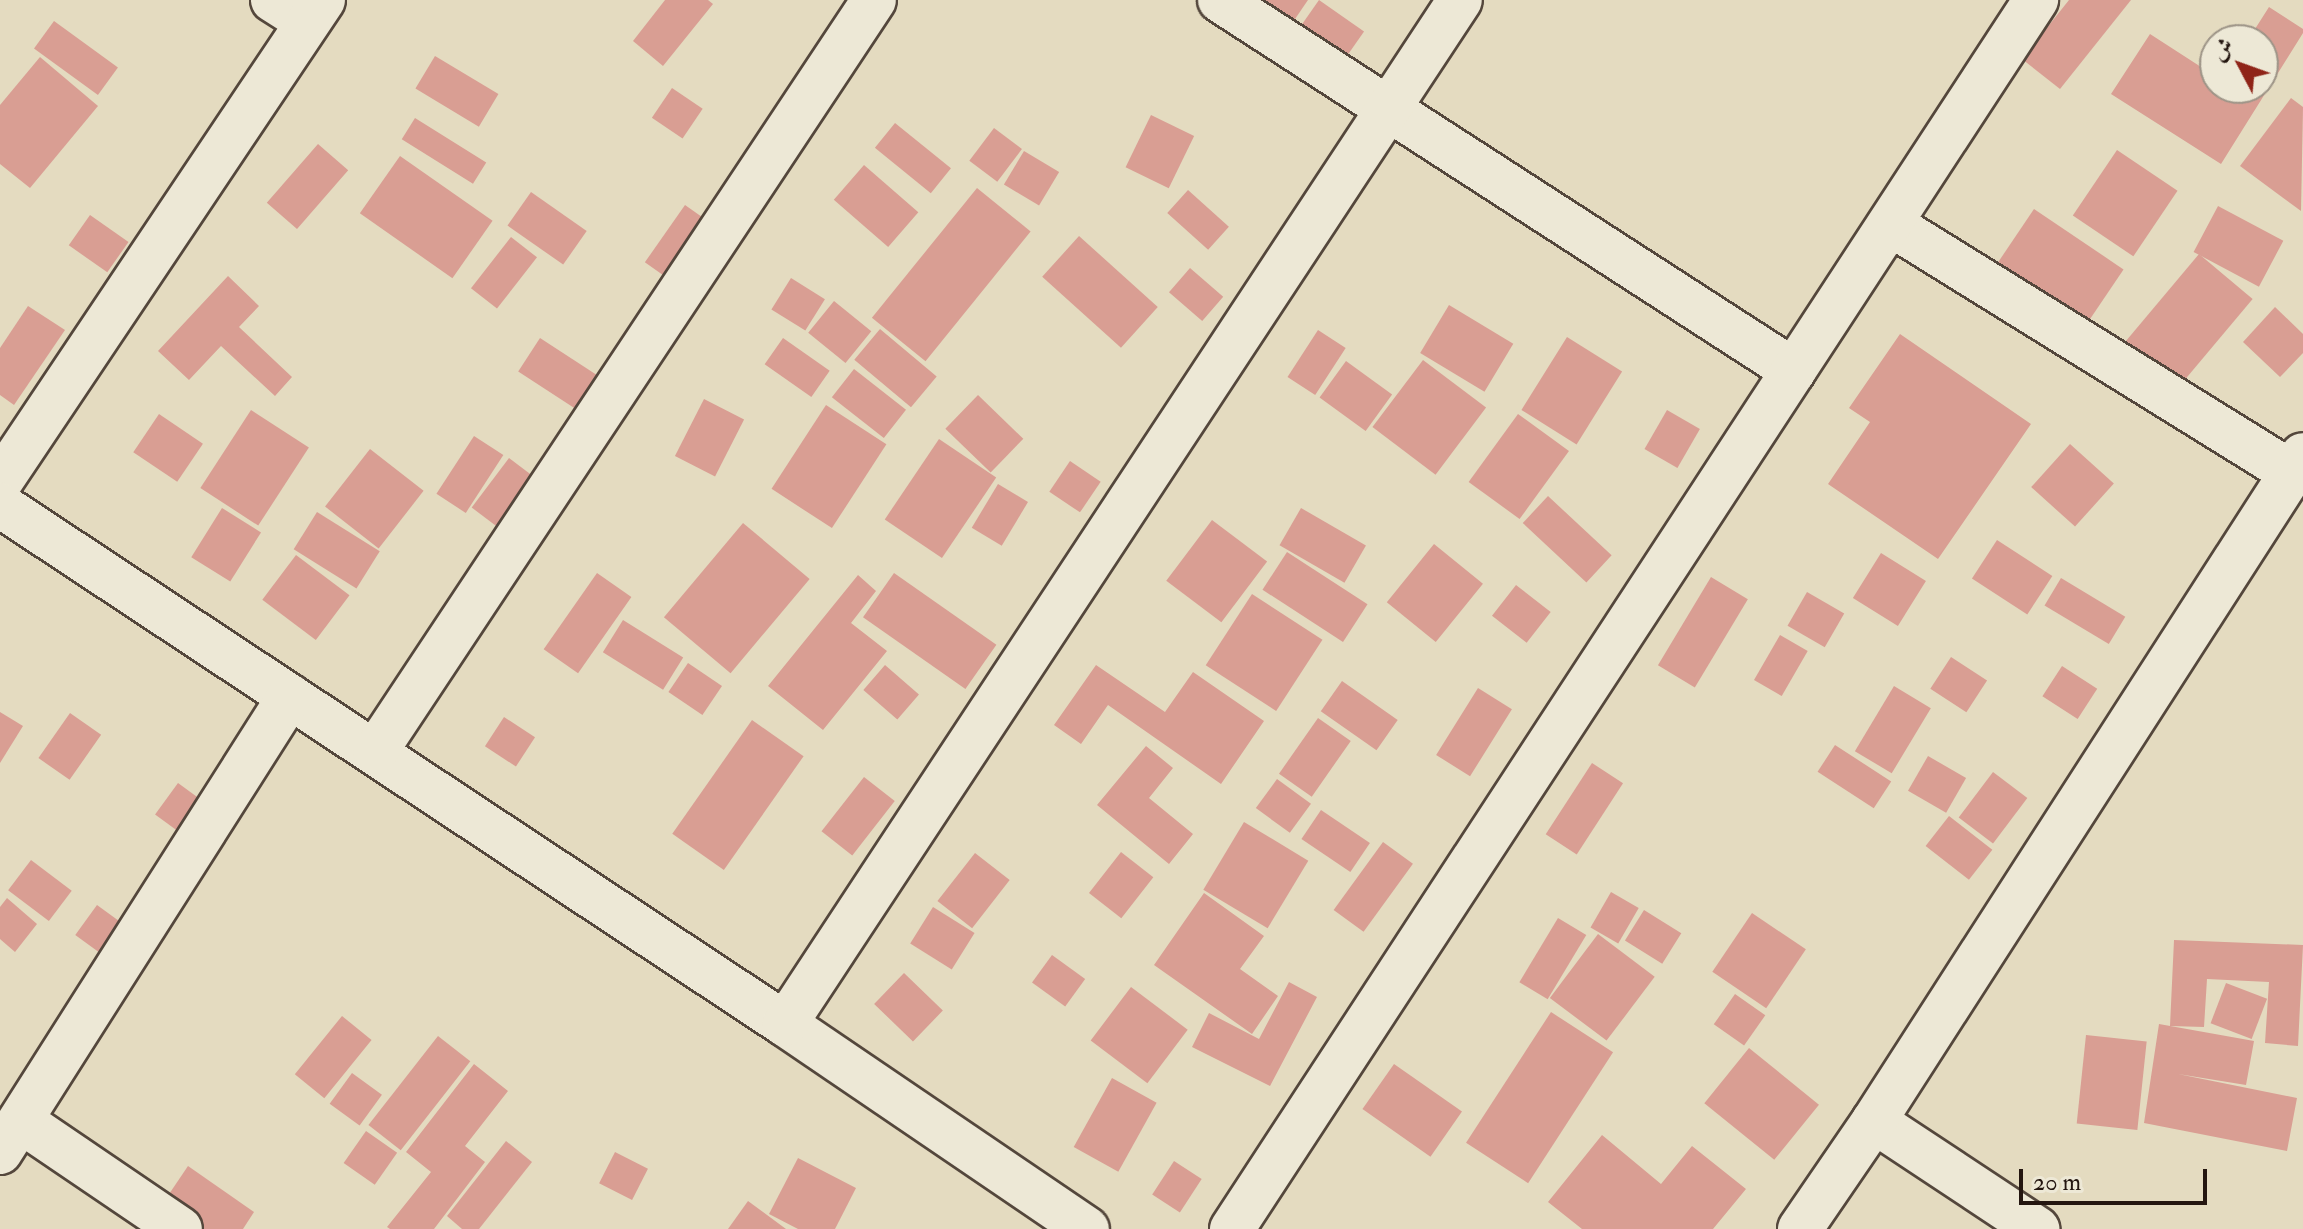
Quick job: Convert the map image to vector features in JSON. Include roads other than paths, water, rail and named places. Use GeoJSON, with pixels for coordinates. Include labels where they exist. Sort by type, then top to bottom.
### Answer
{"type":"FeatureCollection","features":[{"type":"Feature","properties":{"kind":"street"},"geometry":{"type":"LineString","coordinates":[[375,752],[874,0]]}},
{"type":"Feature","properties":{"kind":"street"},"geometry":{"type":"LineString","coordinates":[[1220,0],[1794,371]]}},
{"type":"Feature","properties":{"kind":"street"},"geometry":{"type":"LineString","coordinates":[[785,1024],[1460,0]]}},
{"type":"Feature","properties":{"kind":"street"},"geometry":{"type":"LineString","coordinates":[[1232,1229],[1892,225],[2036,0]]}},
{"type":"Feature","properties":{"kind":"street"},"geometry":{"type":"LineString","coordinates":[[0,482],[301,7]]}},
{"type":"Feature","properties":{"kind":"street"},"geometry":{"type":"LineString","coordinates":[[1800,1229],[1874,1121],[2297,463],[1892,225]]}},
{"type":"Feature","properties":{"kind":"street"},"geometry":{"type":"LineString","coordinates":[[0,505],[785,1024],[1087,1229]]}},
{"type":"Feature","properties":{"kind":"street"},"geometry":{"type":"LineString","coordinates":[[180,1229],[10,1137],[290,696]]}},
{"type":"Feature","properties":{"kind":"street"},"geometry":{"type":"LineString","coordinates":[[1874,1121],[2037,1229]]}}]}
